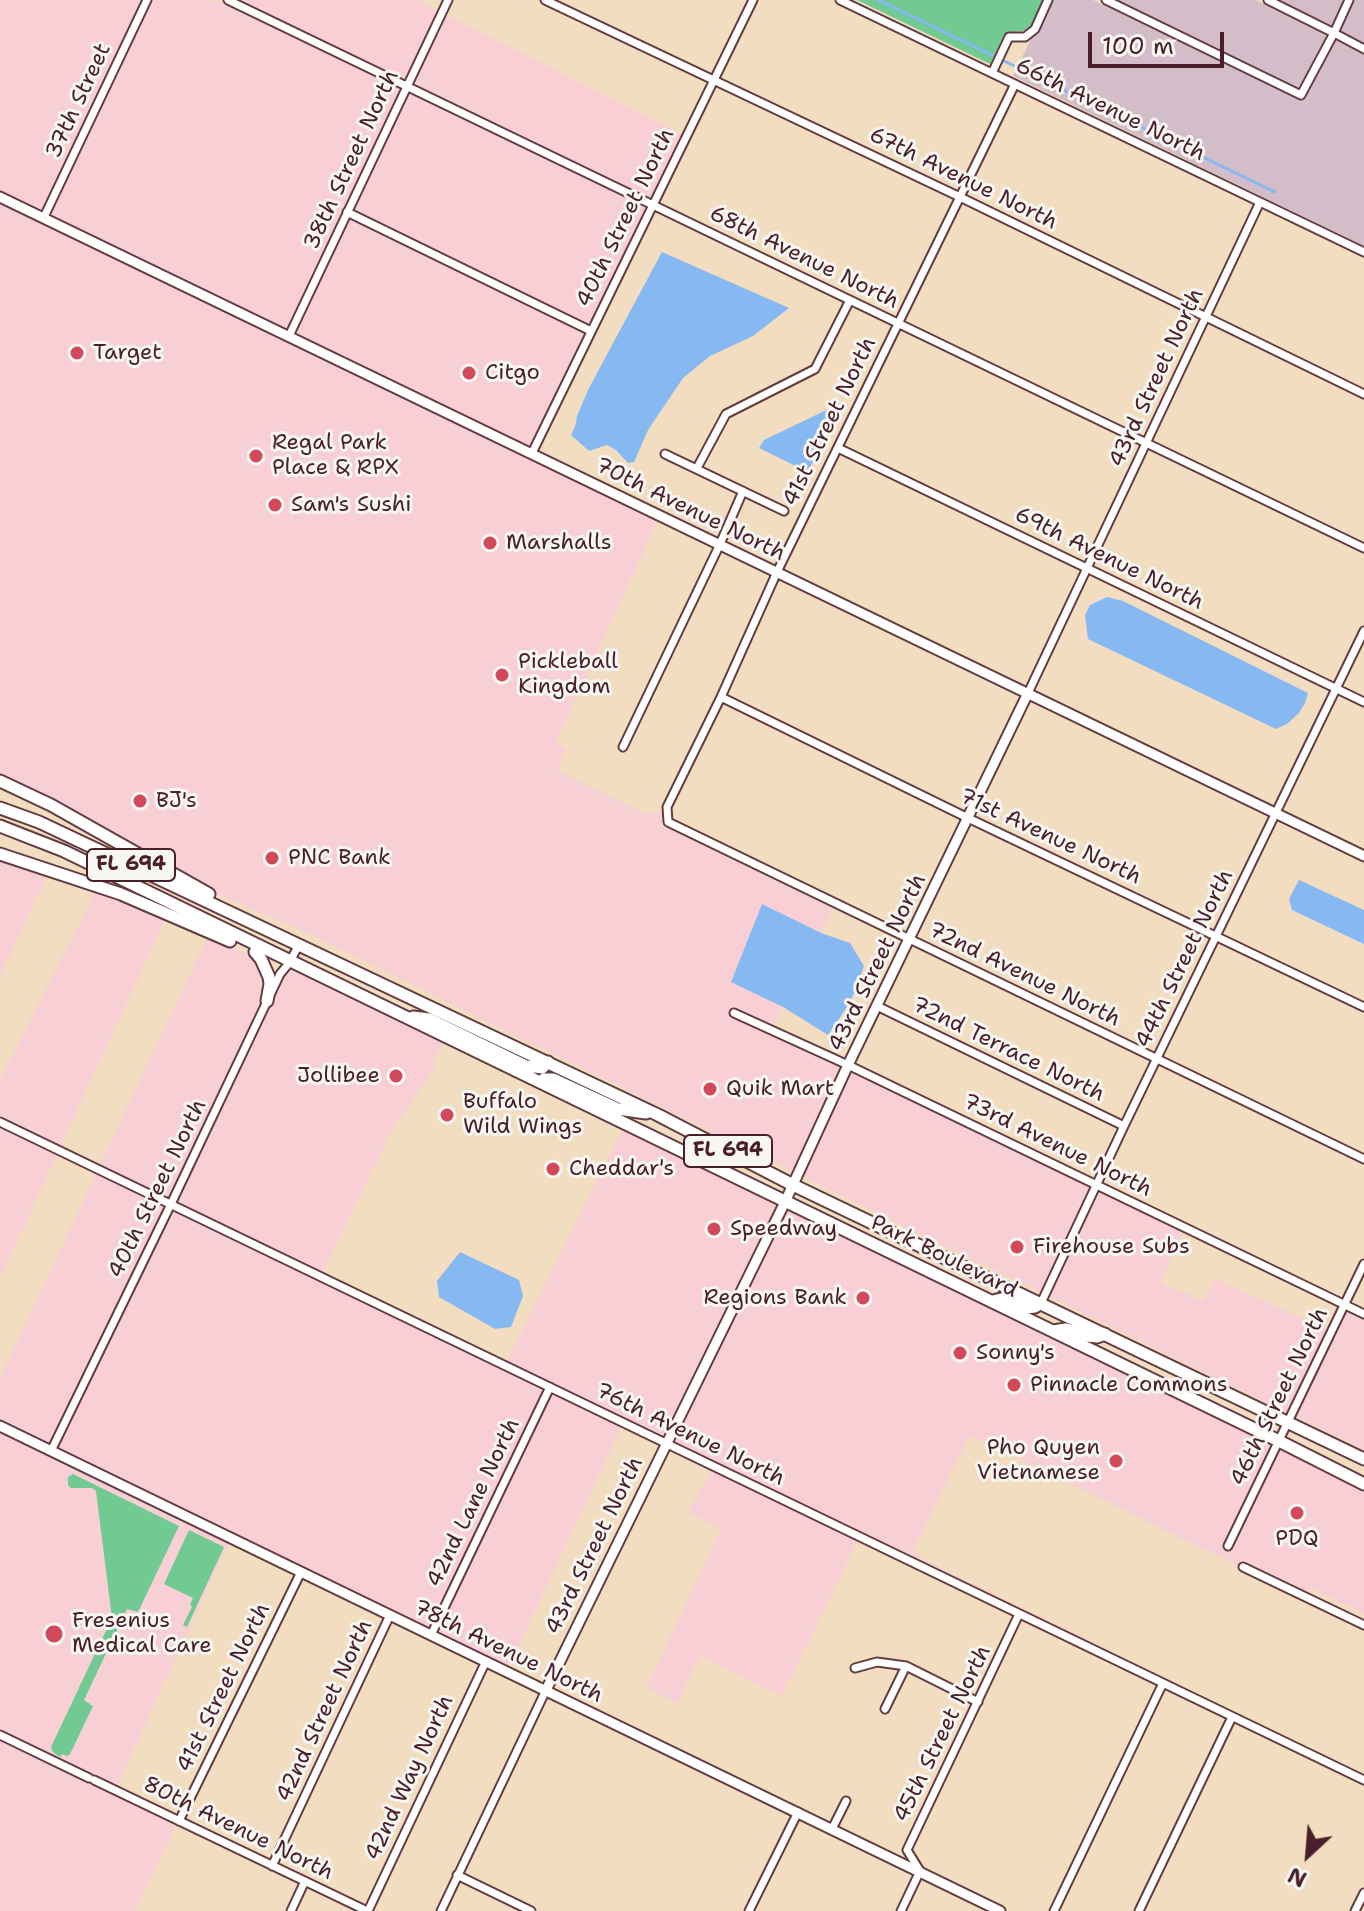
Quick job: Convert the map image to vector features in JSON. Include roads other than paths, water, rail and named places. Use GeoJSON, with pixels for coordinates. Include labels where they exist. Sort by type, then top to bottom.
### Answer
{"type":"FeatureCollection","features":[{"type":"Feature","properties":{"kind":"main road"},"geometry":{"type":"LineString","coordinates":[[0,781],[95,830],[260,925]]}},
{"type":"Feature","properties":{"kind":"main road","name":"FL 694"},"geometry":{"type":"LineString","coordinates":[[0,808],[39,822],[299,944]]}},
{"type":"Feature","properties":{"kind":"main road","name":"FL 694"},"geometry":{"type":"LineString","coordinates":[[0,826],[64,851],[290,962]]}},
{"type":"Feature","properties":{"kind":"main road"},"geometry":{"type":"LineString","coordinates":[[0,854],[121,894],[272,960],[290,962]]}},
{"type":"Feature","properties":{"kind":"main road","name":"Park Boulevard"},"geometry":{"type":"LineString","coordinates":[[299,944],[1364,1459]]}},
{"type":"Feature","properties":{"kind":"main road"},"geometry":{"type":"LineString","coordinates":[[255,952],[269,977],[267,1001]]}},
{"type":"Feature","properties":{"kind":"main road","name":"Park Boulevard"},"geometry":{"type":"LineString","coordinates":[[290,962],[1364,1484]]}},
{"type":"Feature","properties":{"kind":"main road"},"geometry":{"type":"LineString","coordinates":[[401,1015],[429,1019],[526,1066],[542,1068],[548,1062]]}},
{"type":"Feature","properties":{"kind":"main road"},"geometry":{"type":"LineString","coordinates":[[542,1083],[544,1079],[553,1079],[618,1109],[658,1115]]}},
{"type":"Feature","properties":{"kind":"main road"},"geometry":{"type":"LineString","coordinates":[[990,1301],[1001,1299],[1026,1308],[1041,1303]]}},
{"type":"Feature","properties":{"kind":"main road"},"geometry":{"type":"LineString","coordinates":[[1053,1331],[1066,1329],[1097,1337],[1106,1334]]}},
{"type":"Feature","properties":{"kind":"street","name":"37th Street"},"geometry":{"type":"LineString","coordinates":[[44,217],[147,0]]}},
{"type":"Feature","properties":{"kind":"street","name":"68th Avenue North"},"geometry":{"type":"LineString","coordinates":[[228,0],[1364,548]]}},
{"type":"Feature","properties":{"kind":"street","name":"38th Street North"},"geometry":{"type":"LineString","coordinates":[[289,336],[448,0]]}},
{"type":"Feature","properties":{"kind":"street","name":"67th Avenue North"},"geometry":{"type":"LineString","coordinates":[[545,0],[1364,394]]}},
{"type":"Feature","properties":{"kind":"street","name":"40th Street North"},"geometry":{"type":"LineString","coordinates":[[532,453],[753,0]]}},
{"type":"Feature","properties":{"kind":"street","name":"66th Avenue North"},"geometry":{"type":"LineString","coordinates":[[840,0],[1364,252]]}},
{"type":"Feature","properties":{"kind":"street"},"geometry":{"type":"LineString","coordinates":[[992,73],[1009,37],[1025,37],[1035,29],[1048,0]]}},
{"type":"Feature","properties":{"kind":"street"},"geometry":{"type":"LineString","coordinates":[[1106,0],[1301,95],[1349,0]]}},
{"type":"Feature","properties":{"kind":"street"},"geometry":{"type":"LineString","coordinates":[[1268,0],[1364,49]]}},
{"type":"Feature","properties":{"kind":"street","name":"41st Street North"},"geometry":{"type":"LineString","coordinates":[[668,822],[667,807],[777,572],[1015,84]]}},
{"type":"Feature","properties":{"kind":"street","name":"70th Avenue North"},"geometry":{"type":"LineString","coordinates":[[0,197],[1364,856]]}},
{"type":"Feature","properties":{"kind":"street","name":"43rd Street North"},"geometry":{"type":"LineString","coordinates":[[441,1911],[665,1443],[785,1202],[1260,202]]}},
{"type":"Feature","properties":{"kind":"street"},"geometry":{"type":"LineString","coordinates":[[347,212],[591,331]]}},
{"type":"Feature","properties":{"kind":"street"},"geometry":{"type":"LineString","coordinates":[[697,468],[726,414],[815,369],[850,300]]}},
{"type":"Feature","properties":{"kind":"street","name":"69th Avenue North"},"geometry":{"type":"LineString","coordinates":[[838,448],[1364,702]]}},
{"type":"Feature","properties":{"kind":"street"},"geometry":{"type":"LineString","coordinates":[[665,454],[784,511]]}},
{"type":"Feature","properties":{"kind":"street"},"geometry":{"type":"LineString","coordinates":[[623,747],[743,491]]}},
{"type":"Feature","properties":{"kind":"street","name":"44th Street North"},"geometry":{"type":"LineString","coordinates":[[1041,1303],[1364,631]]}},
{"type":"Feature","properties":{"kind":"street","name":"71st Avenue North"},"geometry":{"type":"LineString","coordinates":[[721,697],[1364,1007]]}},
{"type":"Feature","properties":{"kind":"street","name":"72nd Avenue North"},"geometry":{"type":"LineString","coordinates":[[668,822],[1364,1159]]}},
{"type":"Feature","properties":{"kind":"street","name":"40th Street North"},"geometry":{"type":"LineString","coordinates":[[51,1451],[280,974],[299,944]]}},
{"type":"Feature","properties":{"kind":"street","name":"72nd Terrace North"},"geometry":{"type":"LineString","coordinates":[[877,1006],[1124,1126]]}},
{"type":"Feature","properties":{"kind":"street","name":"73rd Avenue North"},"geometry":{"type":"LineString","coordinates":[[734,1013],[1364,1314]]}},
{"type":"Feature","properties":{"kind":"street","name":"76th Avenue North"},"geometry":{"type":"LineString","coordinates":[[0,1122],[1364,1780]]}},
{"type":"Feature","properties":{"kind":"street","name":"46th Street North"},"geometry":{"type":"LineString","coordinates":[[1228,1546],[1364,1264]]}},
{"type":"Feature","properties":{"kind":"street","name":"42nd Lane North"},"geometry":{"type":"LineString","coordinates":[[431,1635],[550,1387]]}},
{"type":"Feature","properties":{"kind":"street","name":"78th Avenue North"},"geometry":{"type":"LineString","coordinates":[[0,1426],[1000,1911]]}},
{"type":"Feature","properties":{"kind":"street"},"geometry":{"type":"LineString","coordinates":[[1243,1567],[1364,1625]]}},
{"type":"Feature","properties":{"kind":"street","name":"41st Street North"},"geometry":{"type":"LineString","coordinates":[[179,1821],[301,1572]]}},
{"type":"Feature","properties":{"kind":"street","name":"45th Street North"},"geometry":{"type":"LineString","coordinates":[[920,1871],[907,1850],[1019,1614]]}},
{"type":"Feature","properties":{"kind":"street","name":"42nd Street North"},"geometry":{"type":"LineString","coordinates":[[272,1866],[390,1615]]}},
{"type":"Feature","properties":{"kind":"street","name":"42nd Way North"},"geometry":{"type":"LineString","coordinates":[[367,1911],[486,1661]]}},
{"type":"Feature","properties":{"kind":"street"},"geometry":{"type":"LineString","coordinates":[[855,1668],[877,1662],[906,1666],[978,1702]]}},
{"type":"Feature","properties":{"kind":"street"},"geometry":{"type":"LineString","coordinates":[[885,1709],[906,1666]]}},
{"type":"Feature","properties":{"kind":"street"},"geometry":{"type":"LineString","coordinates":[[1054,1911],[1163,1683]]}},
{"type":"Feature","properties":{"kind":"street"},"geometry":{"type":"LineString","coordinates":[[1139,1911],[1232,1717]]}},
{"type":"Feature","properties":{"kind":"street","name":"80th Avenue North"},"geometry":{"type":"LineString","coordinates":[[0,1735],[367,1911]]}},
{"type":"Feature","properties":{"kind":"street"},"geometry":{"type":"LineString","coordinates":[[832,1829],[846,1801]]}},
{"type":"Feature","properties":{"kind":"street"},"geometry":{"type":"LineString","coordinates":[[749,1911],[798,1812]]}},
{"type":"Feature","properties":{"kind":"street"},"geometry":{"type":"LineString","coordinates":[[901,1911],[920,1871]]}},
{"type":"Feature","properties":{"kind":"street"},"geometry":{"type":"LineString","coordinates":[[457,1875],[531,1911]]}},
{"type":"Feature","properties":{"kind":"street"},"geometry":{"type":"LineString","coordinates":[[291,1911],[305,1881]]}},
{"type":"Feature","properties":{"kind":"street"},"geometry":{"type":"LineString","coordinates":[[1355,1911],[1364,1893]]}},
{"type":"Feature","properties":{"kind":"water"},"geometry":{"type":"Polygon","coordinates":[[[662,252],[789,308],[753,336],[710,356],[683,378],[648,430],[634,462],[628,463],[607,445],[589,451],[571,435],[589,388],[662,252]]]}},
{"type":"Feature","properties":{"kind":"water"},"geometry":{"type":"Polygon","coordinates":[[[841,403],[808,472],[759,448],[764,440],[841,403]]]}},
{"type":"Feature","properties":{"kind":"water"},"geometry":{"type":"Polygon","coordinates":[[[1107,597],[1123,601],[1308,693],[1305,703],[1287,724],[1276,729],[1088,639],[1085,615],[1090,605],[1107,597]]]}},
{"type":"Feature","properties":{"kind":"water"},"geometry":{"type":"Polygon","coordinates":[[[1299,880],[1364,910],[1364,944],[1292,910],[1289,899],[1299,880]]]}},
{"type":"Feature","properties":{"kind":"water"},"geometry":{"type":"Polygon","coordinates":[[[762,904],[821,933],[850,943],[864,966],[851,1001],[828,1035],[783,1007],[731,982],[762,904]]]}},
{"type":"Feature","properties":{"kind":"water"},"geometry":{"type":"Polygon","coordinates":[[[460,1252],[519,1280],[523,1296],[511,1327],[495,1329],[439,1297],[437,1281],[460,1252]]]}},
{"type":"Feature","properties":{"kind":"waterway"},"geometry":{"type":"LineString","coordinates":[[878,0],[1275,192]]}},
{"type":"Feature","properties":{"kind":"place","name":"Target"},"geometry":{"type":"Point","coordinates":[77,353]}},
{"type":"Feature","properties":{"kind":"place","name":"Citgo"},"geometry":{"type":"Point","coordinates":[469,373]}},
{"type":"Feature","properties":{"kind":"place","name":"Regal Park Place & RPX"},"geometry":{"type":"Point","coordinates":[256,456]}},
{"type":"Feature","properties":{"kind":"place","name":"Sam's Sushi"},"geometry":{"type":"Point","coordinates":[275,505]}},
{"type":"Feature","properties":{"kind":"place","name":"Marshalls"},"geometry":{"type":"Point","coordinates":[490,543]}},
{"type":"Feature","properties":{"kind":"place","name":"Pickleball Kingdom"},"geometry":{"type":"Point","coordinates":[502,675]}},
{"type":"Feature","properties":{"kind":"place","name":"BJ's"},"geometry":{"type":"Point","coordinates":[140,801]}},
{"type":"Feature","properties":{"kind":"place","name":"PNC Bank"},"geometry":{"type":"Point","coordinates":[272,858]}},
{"type":"Feature","properties":{"kind":"place","name":"Jollibee"},"geometry":{"type":"Point","coordinates":[396,1076]}},
{"type":"Feature","properties":{"kind":"place","name":"Quik Mart"},"geometry":{"type":"Point","coordinates":[710,1089]}},
{"type":"Feature","properties":{"kind":"place","name":"Buffalo Wild Wings"},"geometry":{"type":"Point","coordinates":[447,1115]}},
{"type":"Feature","properties":{"kind":"place","name":"Cheddar's"},"geometry":{"type":"Point","coordinates":[553,1169]}},
{"type":"Feature","properties":{"kind":"place","name":"Speedway"},"geometry":{"type":"Point","coordinates":[714,1229]}},
{"type":"Feature","properties":{"kind":"place","name":"Firehouse Subs"},"geometry":{"type":"Point","coordinates":[1017,1247]}},
{"type":"Feature","properties":{"kind":"place","name":"Regions Bank"},"geometry":{"type":"Point","coordinates":[863,1298]}},
{"type":"Feature","properties":{"kind":"place","name":"Sonny's"},"geometry":{"type":"Point","coordinates":[960,1353]}},
{"type":"Feature","properties":{"kind":"place","name":"Pinnacle Commons"},"geometry":{"type":"Point","coordinates":[1014,1385]}},
{"type":"Feature","properties":{"kind":"place","name":"Pho Quyen Vietnamese"},"geometry":{"type":"Point","coordinates":[1116,1461]}},
{"type":"Feature","properties":{"kind":"place","name":"PDQ"},"geometry":{"type":"Point","coordinates":[1297,1513]}},
{"type":"Feature","properties":{"kind":"place","name":"Fresenius Medical Care"},"geometry":{"type":"Point","coordinates":[54,1634]}}]}
